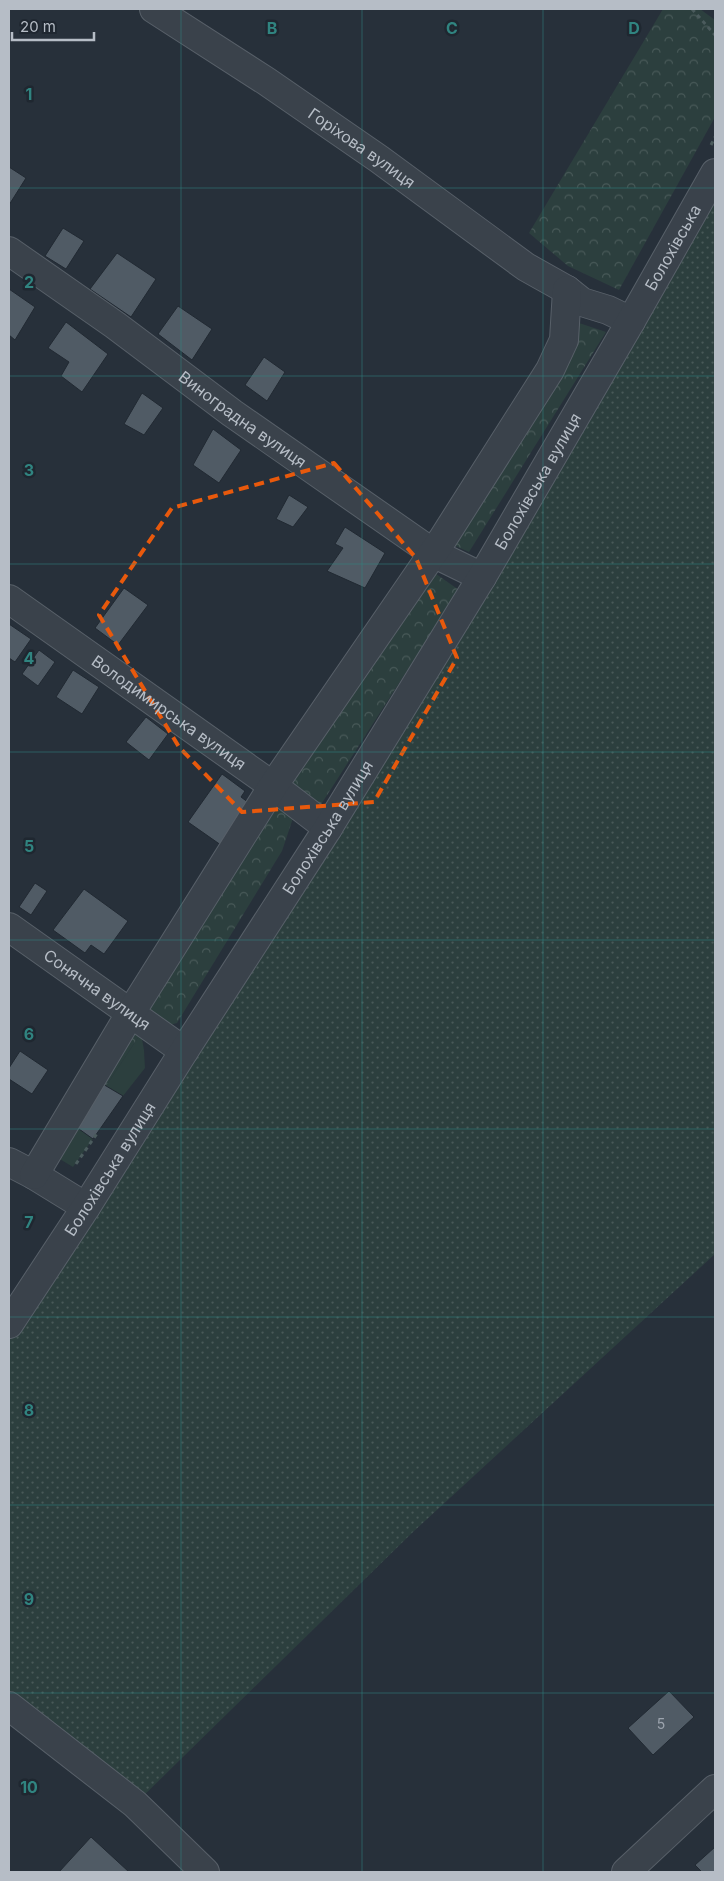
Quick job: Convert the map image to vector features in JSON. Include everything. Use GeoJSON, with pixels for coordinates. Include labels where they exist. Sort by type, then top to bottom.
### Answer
{"type":"FeatureCollection","features":[{"type":"Feature","properties":{"kind":"street","name":"Горіхова вулиця"},"geometry":{"type":"LineString","coordinates":[[154,9],[266,81],[379,159],[526,267],[567,290],[582,302],[608,310],[631,321]]}},
{"type":"Feature","properties":{"kind":"street","name":"Болохівська"},"geometry":{"type":"LineString","coordinates":[[631,321],[715,173]]}},
{"type":"Feature","properties":{"kind":"street","name":"Виноградна вулиця"},"geometry":{"type":"LineString","coordinates":[[9,250],[115,325],[240,418],[433,553],[482,577]]}},
{"type":"Feature","properties":{"kind":"street"},"geometry":{"type":"LineString","coordinates":[[34,1175],[130,1014],[273,786],[433,553],[550,370],[564,340],[567,290]]}},
{"type":"Feature","properties":{"kind":"street","name":"Болохівська вулиця"},"geometry":{"type":"LineString","coordinates":[[9,1324],[328,828],[482,577],[631,321]]}},
{"type":"Feature","properties":{"kind":"street","name":"Володимирська вулиця"},"geometry":{"type":"LineString","coordinates":[[9,599],[273,786],[328,828]]}},
{"type":"Feature","properties":{"kind":"street","name":"Сонячна вулиця"},"geometry":{"type":"LineString","coordinates":[[9,927],[184,1051]]}},
{"type":"Feature","properties":{"kind":"street"},"geometry":{"type":"LineString","coordinates":[[9,1162],[86,1206]]}},
{"type":"Feature","properties":{"kind":"street"},"geometry":{"type":"LineString","coordinates":[[9,1706],[135,1804],[205,1872]]}},
{"type":"Feature","properties":{"kind":"street"},"geometry":{"type":"LineString","coordinates":[[626,1872],[715,1789]]}},
{"type":"Feature","properties":{"kind":"path"},"geometry":{"type":"LineString","coordinates":[[692,9],[715,34]]}},
{"type":"Feature","properties":{"kind":"highlighted area"},"geometry":{"type":"Polygon","coordinates":[[[334,463],[416,558],[457,658],[374,802],[242,812],[179,747],[99,615],[172,508],[334,463]]]}},
{"type":"Feature","properties":{"kind":"green space"},"geometry":{"type":"Polygon","coordinates":[[[663,9],[700,9],[715,20],[715,117],[619,290],[568,266],[529,233],[663,9]]]}},
{"type":"Feature","properties":{"kind":"green space"},"geometry":{"type":"Polygon","coordinates":[[[715,173],[715,1254],[413,1532],[135,1804],[9,1706],[9,1324],[715,173]]]}},
{"type":"Feature","properties":{"kind":"green space"},"geometry":{"type":"Polygon","coordinates":[[[570,320],[606,332],[469,552],[442,540],[570,320]]]}},
{"type":"Feature","properties":{"kind":"green space"},"geometry":{"type":"Polygon","coordinates":[[[429,569],[459,590],[320,806],[282,791],[429,569]]]}},
{"type":"Feature","properties":{"kind":"green space"},"geometry":{"type":"Polygon","coordinates":[[[272,800],[294,815],[282,851],[177,1023],[158,1028],[136,1012],[272,800]]]}},
{"type":"Feature","properties":{"kind":"green space"},"geometry":{"type":"Polygon","coordinates":[[[126,1025],[141,1033],[106,1086],[100,1082],[126,1025]]]}},
{"type":"Feature","properties":{"kind":"green space"},"geometry":{"type":"Polygon","coordinates":[[[141,1033],[145,1068],[123,1096],[106,1086],[141,1033]]]}},
{"type":"Feature","properties":{"kind":"green space"},"geometry":{"type":"Polygon","coordinates":[[[72,1124],[93,1139],[73,1167],[48,1152],[72,1124]]]}},
{"type":"Feature","properties":{"kind":"building"},"geometry":{"type":"Polygon","coordinates":[[[9,167],[26,178],[9,205],[9,167]]]}},
{"type":"Feature","properties":{"kind":"building"},"geometry":{"type":"Polygon","coordinates":[[[63,228],[84,241],[66,269],[45,256],[63,228]]]}},
{"type":"Feature","properties":{"kind":"building"},"geometry":{"type":"Polygon","coordinates":[[[117,253],[156,279],[131,317],[90,289],[117,253]]]}},
{"type":"Feature","properties":{"kind":"building"},"geometry":{"type":"Polygon","coordinates":[[[9,289],[35,307],[15,340],[9,335],[9,289]]]}},
{"type":"Feature","properties":{"kind":"building"},"geometry":{"type":"Polygon","coordinates":[[[178,306],[212,329],[192,360],[158,334],[178,306]]]}},
{"type":"Feature","properties":{"kind":"building"},"geometry":{"type":"Polygon","coordinates":[[[66,322],[108,354],[82,392],[61,376],[69,362],[48,348],[66,322]]]}},
{"type":"Feature","properties":{"kind":"building"},"geometry":{"type":"Polygon","coordinates":[[[264,357],[285,372],[267,401],[245,385],[264,357]]]}},
{"type":"Feature","properties":{"kind":"building"},"geometry":{"type":"Polygon","coordinates":[[[142,393],[163,408],[144,435],[124,424],[142,393]]]}},
{"type":"Feature","properties":{"kind":"building"},"geometry":{"type":"Polygon","coordinates":[[[213,429],[241,450],[219,483],[193,465],[213,429]]]}},
{"type":"Feature","properties":{"kind":"building"},"geometry":{"type":"Polygon","coordinates":[[[289,495],[308,507],[293,527],[276,519],[289,495]]]}},
{"type":"Feature","properties":{"kind":"building"},"geometry":{"type":"Polygon","coordinates":[[[345,527],[385,553],[365,588],[327,571],[343,548],[335,544],[345,527]]]}},
{"type":"Feature","properties":{"kind":"building"},"geometry":{"type":"Polygon","coordinates":[[[124,588],[148,605],[118,645],[95,628],[124,588]]]}},
{"type":"Feature","properties":{"kind":"building"},"geometry":{"type":"Polygon","coordinates":[[[9,624],[31,639],[15,662],[9,658],[9,624]]]}},
{"type":"Feature","properties":{"kind":"building"},"geometry":{"type":"Polygon","coordinates":[[[39,650],[55,662],[38,686],[22,674],[39,650]]]}},
{"type":"Feature","properties":{"kind":"building"},"geometry":{"type":"Polygon","coordinates":[[[73,670],[99,687],[82,714],[56,697],[73,670]]]}},
{"type":"Feature","properties":{"kind":"building"},"geometry":{"type":"Polygon","coordinates":[[[146,717],[168,734],[149,760],[126,742],[146,717]]]}},
{"type":"Feature","properties":{"kind":"building"},"geometry":{"type":"Polygon","coordinates":[[[222,774],[245,791],[241,797],[257,809],[228,850],[188,822],[222,774]]]}},
{"type":"Feature","properties":{"kind":"building"},"geometry":{"type":"Polygon","coordinates":[[[35,883],[47,891],[31,915],[19,907],[35,883]]]}},
{"type":"Feature","properties":{"kind":"building"},"geometry":{"type":"Polygon","coordinates":[[[84,889],[128,921],[104,954],[91,945],[85,953],[53,930],[84,889]]]}},
{"type":"Feature","properties":{"kind":"building"},"geometry":{"type":"Polygon","coordinates":[[[20,1051],[48,1070],[32,1094],[9,1079],[9,1068],[20,1051]]]}},
{"type":"Feature","properties":{"kind":"building"},"geometry":{"type":"Polygon","coordinates":[[[101,1083],[123,1096],[93,1139],[72,1124],[101,1083]]]}},
{"type":"Feature","properties":{"kind":"building"},"geometry":{"type":"Polygon","coordinates":[[[669,1691],[694,1717],[653,1755],[628,1728],[669,1691]]]}},
{"type":"Feature","properties":{"kind":"building"},"geometry":{"type":"Polygon","coordinates":[[[91,1837],[129,1872],[59,1872],[91,1837]]]}},
{"type":"Feature","properties":{"kind":"building"},"geometry":{"type":"Polygon","coordinates":[[[715,1847],[715,1872],[702,1872],[695,1865],[715,1847]]]}}]}
